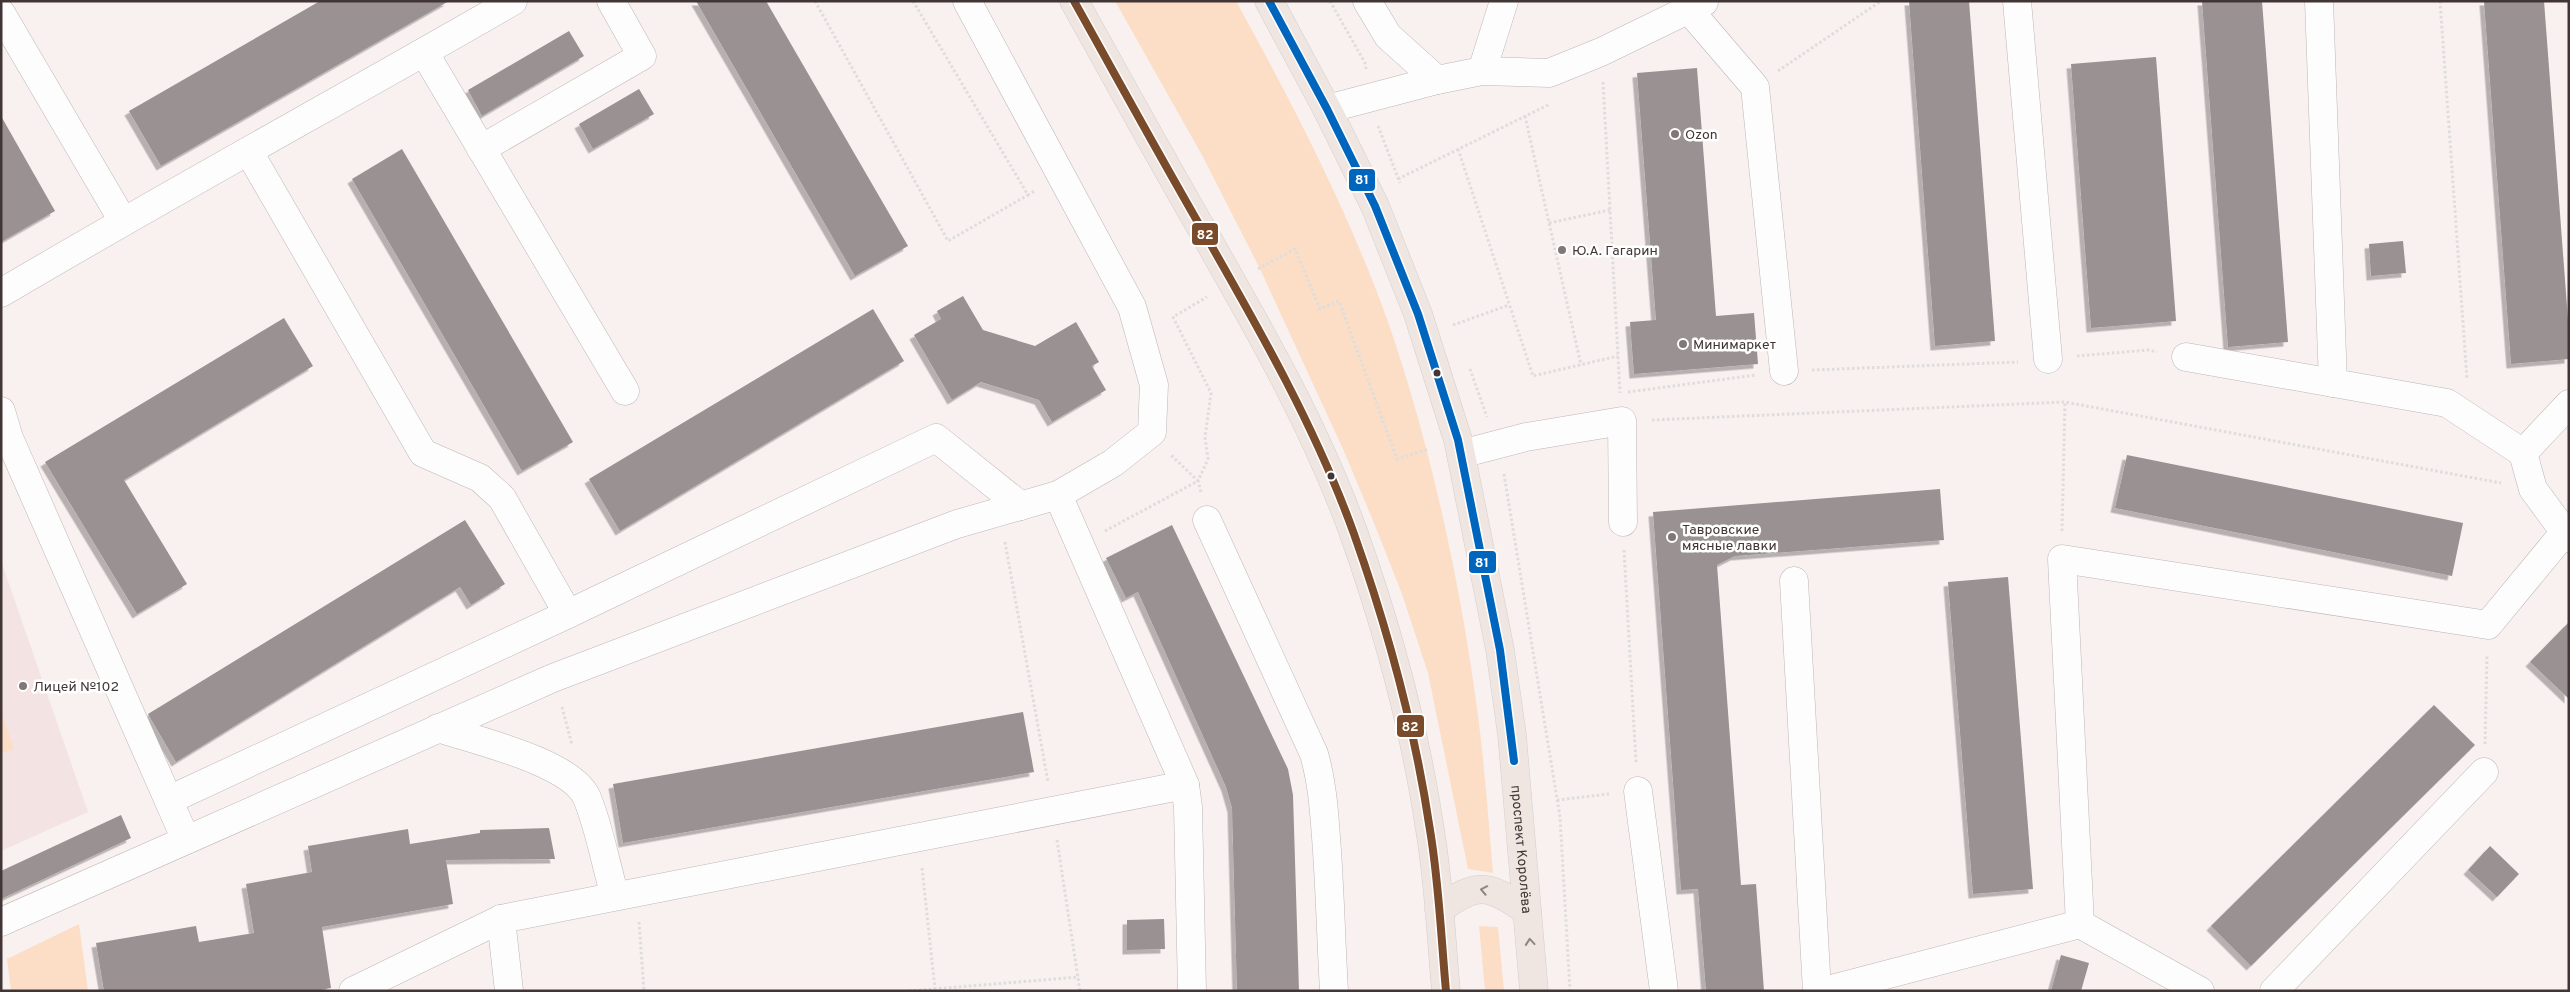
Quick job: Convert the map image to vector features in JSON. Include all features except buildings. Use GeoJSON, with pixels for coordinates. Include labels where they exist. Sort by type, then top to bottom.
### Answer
{"type":"FeatureCollection","features":[{"type":"Feature","properties":{"kind":"main road"},"geometry":{"type":"LineString","coordinates":[[1074,1],[1254,320],[1324,460],[1353,532],[1384,624],[1417,756],[1431,833],[1446,991]]}},
{"type":"Feature","properties":{"kind":"main road","name":"проспект Королёва"},"geometry":{"type":"LineString","coordinates":[[1269,1],[1327,108],[1375,206],[1418,314],[1461,454],[1500,650],[1512,735],[1534,991]]}},
{"type":"Feature","properties":{"kind":"main road"},"geometry":{"type":"LineString","coordinates":[[1439,910],[1459,895],[1477,888],[1503,894],[1527,911]]}},
{"type":"Feature","properties":{"kind":"lane"},"geometry":{"type":"LineString","coordinates":[[1,293],[123,221],[249,152],[514,1]]}},
{"type":"Feature","properties":{"kind":"lane"},"geometry":{"type":"LineString","coordinates":[[481,149],[642,56],[611,1]]}},
{"type":"Feature","properties":{"kind":"lane"},"geometry":{"type":"LineString","coordinates":[[1,922],[553,678],[957,524],[1058,495],[1113,463],[1152,432],[1154,385],[1132,307],[967,1]]}},
{"type":"Feature","properties":{"kind":"lane"},"geometry":{"type":"LineString","coordinates":[[1367,1],[1388,36],[1437,80]]}},
{"type":"Feature","properties":{"kind":"lane"},"geometry":{"type":"LineString","coordinates":[[1482,71],[1504,1]]}},
{"type":"Feature","properties":{"kind":"lane"},"geometry":{"type":"LineString","coordinates":[[2017,1],[2048,359]]}},
{"type":"Feature","properties":{"kind":"lane"},"geometry":{"type":"LineString","coordinates":[[2320,1],[2333,383]]}},
{"type":"Feature","properties":{"kind":"lane"},"geometry":{"type":"LineString","coordinates":[[1327,108],[1437,80],[1482,71],[1549,73],[1600,52],[1697,6],[1755,87],[1784,371]]}},
{"type":"Feature","properties":{"kind":"lane"},"geometry":{"type":"LineString","coordinates":[[1,13],[123,221]]}},
{"type":"Feature","properties":{"kind":"lane"},"geometry":{"type":"LineString","coordinates":[[424,52],[625,391]]}},
{"type":"Feature","properties":{"kind":"lane"},"geometry":{"type":"LineString","coordinates":[[249,152],[423,453],[480,478],[502,498],[568,614]]}},
{"type":"Feature","properties":{"kind":"lane"},"geometry":{"type":"LineString","coordinates":[[2080,924],[2062,559],[2488,626],[2566,535],[2533,488],[2523,453],[2447,403],[2186,357]]}},
{"type":"Feature","properties":{"kind":"lane"},"geometry":{"type":"LineString","coordinates":[[2523,453],[2569,404]]}},
{"type":"Feature","properties":{"kind":"lane"},"geometry":{"type":"LineString","coordinates":[[1,411],[9,438],[186,840]]}},
{"type":"Feature","properties":{"kind":"lane"},"geometry":{"type":"LineString","coordinates":[[1461,454],[1526,437],[1622,421],[1623,522]]}},
{"type":"Feature","properties":{"kind":"lane"},"geometry":{"type":"LineString","coordinates":[[169,800],[568,614],[936,438],[1010,509]]}},
{"type":"Feature","properties":{"kind":"lane"},"geometry":{"type":"LineString","coordinates":[[1058,495],[1185,785],[1188,806],[1192,991]]}},
{"type":"Feature","properties":{"kind":"lane"},"geometry":{"type":"LineString","coordinates":[[1207,520],[1314,754],[1319,769],[1328,860],[1334,991]]}},
{"type":"Feature","properties":{"kind":"lane"},"geometry":{"type":"LineString","coordinates":[[1794,581],[1817,991]]}},
{"type":"Feature","properties":{"kind":"lane"},"geometry":{"type":"LineString","coordinates":[[438,728],[533,758],[564,773],[587,796],[626,894]]}},
{"type":"Feature","properties":{"kind":"lane"},"geometry":{"type":"LineString","coordinates":[[2274,991],[2484,772]]}},
{"type":"Feature","properties":{"kind":"lane"},"geometry":{"type":"LineString","coordinates":[[353,991],[501,919],[1185,785]]}},
{"type":"Feature","properties":{"kind":"lane"},"geometry":{"type":"LineString","coordinates":[[1638,791],[1664,991]]}},
{"type":"Feature","properties":{"kind":"lane"},"geometry":{"type":"LineString","coordinates":[[501,919],[509,991]]}},
{"type":"Feature","properties":{"kind":"lane"},"geometry":{"type":"LineString","coordinates":[[1824,991],[2080,924],[2200,991]]}},
{"type":"Feature","properties":{"kind":"path"},"geometry":{"type":"LineString","coordinates":[[815,1],[948,241],[1061,175]]}},
{"type":"Feature","properties":{"kind":"path"},"geometry":{"type":"LineString","coordinates":[[913,1],[1028,195]]}},
{"type":"Feature","properties":{"kind":"path"},"geometry":{"type":"LineString","coordinates":[[1330,1],[1365,62],[1368,98]]}},
{"type":"Feature","properties":{"kind":"path"},"geometry":{"type":"LineString","coordinates":[[1755,87],[1881,1]]}},
{"type":"Feature","properties":{"kind":"path"},"geometry":{"type":"LineString","coordinates":[[2440,1],[2469,417]]}},
{"type":"Feature","properties":{"kind":"path"},"geometry":{"type":"LineString","coordinates":[[1594,82],[1602,78],[1622,421],[2065,402],[2533,488]]}},
{"type":"Feature","properties":{"kind":"path"},"geometry":{"type":"LineString","coordinates":[[1398,179],[1551,103]]}},
{"type":"Feature","properties":{"kind":"path"},"geometry":{"type":"LineString","coordinates":[[1525,116],[1581,365]]}},
{"type":"Feature","properties":{"kind":"path"},"geometry":{"type":"LineString","coordinates":[[1458,149],[1533,376],[1618,356]]}},
{"type":"Feature","properties":{"kind":"path"},"geometry":{"type":"LineString","coordinates":[[1549,223],[1610,210]]}},
{"type":"Feature","properties":{"kind":"path"},"geometry":{"type":"LineString","coordinates":[[1453,325],[1509,305]]}},
{"type":"Feature","properties":{"kind":"path"},"geometry":{"type":"LineString","coordinates":[[1620,393],[1784,371],[2014,362],[2148,350],[2186,357]]}},
{"type":"Feature","properties":{"kind":"path"},"geometry":{"type":"LineString","coordinates":[[2062,559],[2065,402]]}},
{"type":"Feature","properties":{"kind":"path"},"geometry":{"type":"LineString","coordinates":[[1080,544],[1198,481],[1179,465],[1152,432]]}},
{"type":"Feature","properties":{"kind":"path"},"geometry":{"type":"LineString","coordinates":[[1010,509],[1080,991]]}},
{"type":"Feature","properties":{"kind":"path"},"geometry":{"type":"LineString","coordinates":[[1557,800],[1638,791],[1623,522]]}},
{"type":"Feature","properties":{"kind":"path"},"geometry":{"type":"LineString","coordinates":[[2484,772],[2488,626]]}},
{"type":"Feature","properties":{"kind":"path"},"geometry":{"type":"LineString","coordinates":[[553,678],[574,750]]}},
{"type":"Feature","properties":{"kind":"path"},"geometry":{"type":"LineString","coordinates":[[919,837],[935,989]]}},
{"type":"Feature","properties":{"kind":"path"},"geometry":{"type":"LineString","coordinates":[[626,894],[644,991]]}},
{"type":"Feature","properties":{"kind":"path"},"geometry":{"type":"LineString","coordinates":[[909,991],[1079,977]]}},
{"type":"Feature","properties":{"kind":"shaded area"},"geometry":{"type":"Polygon","coordinates":[[[1115,1],[1236,1],[1299,119],[1355,239],[1388,322],[1404,371],[1433,475],[1445,528],[1466,635],[1474,688],[1483,757],[1493,873],[1468,869],[1428,673],[1402,594],[1343,449],[1260,269],[1203,157],[1115,1]]]}},
{"type":"Feature","properties":{"kind":"shaded area","name":"Лицей №102"},"geometry":{"type":"Polygon","coordinates":[[[1,561],[88,812],[1,851],[1,561]]]}},
{"type":"Feature","properties":{"kind":"shaded area"},"geometry":{"type":"Polygon","coordinates":[[[1,712],[14,749],[1,753],[1,712]]]}},
{"type":"Feature","properties":{"kind":"shaded area"},"geometry":{"type":"Polygon","coordinates":[[[79,924],[88,991],[11,991],[7,959],[79,924]]]}},
{"type":"Feature","properties":{"kind":"shaded area"},"geometry":{"type":"Polygon","coordinates":[[[1479,926],[1498,927],[1504,991],[1485,991],[1479,926]]]}},
{"type":"Feature","properties":{"kind":"transit line","name":"82"},"geometry":{"type":"LineString","coordinates":[[1074,1],[1285,379],[1322,456],[1354,534],[1389,643],[1417,755],[1436,870],[1446,991]]}},
{"type":"Feature","properties":{"kind":"transit line","name":"81"},"geometry":{"type":"LineString","coordinates":[[1269,1],[1327,109],[1375,206],[1418,314],[1458,440],[1500,650],[1514,761]]}},
{"type":"Feature","properties":{"kind":"place","name":"Ozon"},"geometry":{"type":"Point","coordinates":[1675,134]}},
{"type":"Feature","properties":{"kind":"place","name":"Ю.А. Гагарин"},"geometry":{"type":"Point","coordinates":[1562,250]}},
{"type":"Feature","properties":{"kind":"place","name":"Минимаркет"},"geometry":{"type":"Point","coordinates":[1683,344]}},
{"type":"Feature","properties":{"kind":"place","name":"Тавровские мясные лавки"},"geometry":{"type":"Point","coordinates":[1672,537]}},
{"type":"Feature","properties":{"kind":"place","name":"Лицей №102"},"geometry":{"type":"Point","coordinates":[23,686]}}]}
